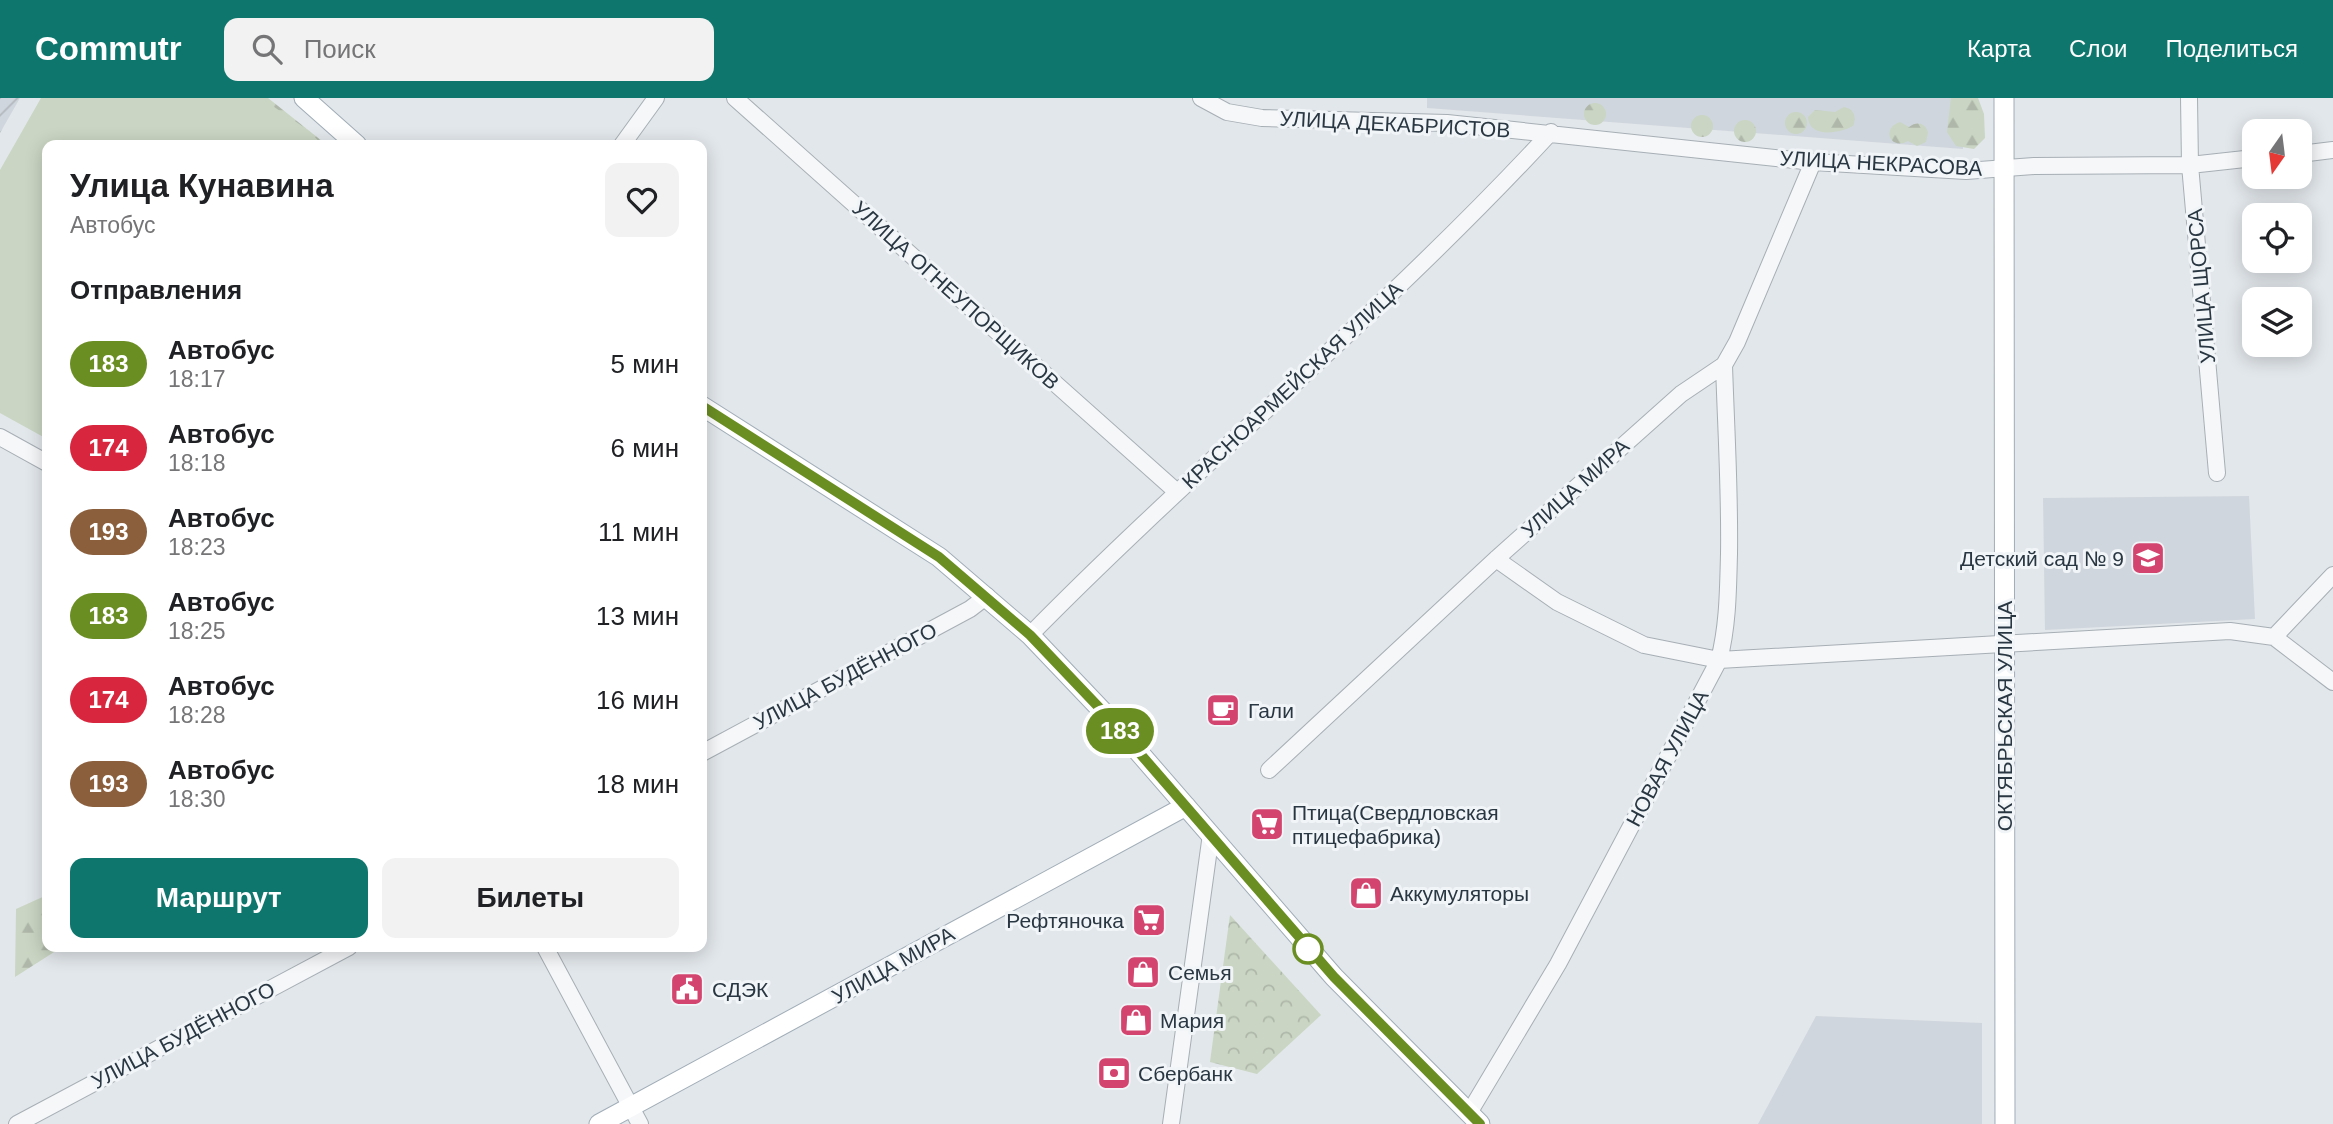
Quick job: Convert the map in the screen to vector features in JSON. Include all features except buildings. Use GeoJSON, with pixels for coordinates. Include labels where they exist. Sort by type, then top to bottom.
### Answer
{"type":"FeatureCollection","features":[{"type":"Feature","properties":{"kind":"main road","name":"ОКТЯБРЬСКАЯ УЛИЦА"},"geometry":{"type":"LineString","coordinates":[[2004,98],[2005,1124]]}},
{"type":"Feature","properties":{"kind":"main road"},"geometry":{"type":"LineString","coordinates":[[314,101],[352,140]]}},
{"type":"Feature","properties":{"kind":"main road"},"geometry":{"type":"LineString","coordinates":[[707,409],[929,550],[987,596],[1030,635],[1110,719],[1334,977],[1475,1119]]}},
{"type":"Feature","properties":{"kind":"main road","name":"УЛИЦА МИРА"},"geometry":{"type":"LineString","coordinates":[[599,1124],[635,1116],[1186,806]]}},
{"type":"Feature","properties":{"kind":"street"},"geometry":{"type":"LineString","coordinates":[[626,140],[656,98]]}},
{"type":"Feature","properties":{"kind":"street","name":"УЛИЦА ОГНЕУПОРЩИКОВ"},"geometry":{"type":"LineString","coordinates":[[735,98],[1177,492]]}},
{"type":"Feature","properties":{"kind":"street","name":"УЛИЦА ДЕКАБРИСТОВ"},"geometry":{"type":"LineString","coordinates":[[1201,98],[1227,112],[1262,118],[1447,122],[1550,132]]}},
{"type":"Feature","properties":{"kind":"street","name":"УЛИЦА ЩОРСА"},"geometry":{"type":"LineString","coordinates":[[2189,98],[2190,165],[2217,473]]}},
{"type":"Feature","properties":{"kind":"street","name":"КРАСНОАРМЕЙСКАЯ УЛИЦА"},"geometry":{"type":"LineString","coordinates":[[1030,635],[1177,492],[1494,194],[1550,132]]}},
{"type":"Feature","properties":{"kind":"street","name":"УЛИЦА НЕКРАСОВА"},"geometry":{"type":"LineString","coordinates":[[1550,132],[1813,162],[1966,171],[2005,167],[2190,165],[2242,159]]}},
{"type":"Feature","properties":{"kind":"street"},"geometry":{"type":"LineString","coordinates":[[2312,153],[2333,150]]}},
{"type":"Feature","properties":{"kind":"street","name":"УЛИЦА МИРА"},"geometry":{"type":"LineString","coordinates":[[1269,770],[1496,559],[1681,394],[1724,365],[1737,342],[1813,162]]}},
{"type":"Feature","properties":{"kind":"street","name":"НОВАЯ УЛИЦА"},"geometry":{"type":"LineString","coordinates":[[1475,1119],[1718,660],[1726,634],[1730,497],[1724,365]]}},
{"type":"Feature","properties":{"kind":"street"},"geometry":{"type":"LineString","coordinates":[[0,437],[42,460]]}},
{"type":"Feature","properties":{"kind":"street"},"geometry":{"type":"LineString","coordinates":[[1496,559],[1557,602],[1643,645],[1718,660],[2230,631],[2274,637],[2333,682]]}},
{"type":"Feature","properties":{"kind":"street"},"geometry":{"type":"LineString","coordinates":[[2274,637],[2333,575]]}},
{"type":"Feature","properties":{"kind":"street","name":"УЛИЦА БУДЁННОГО"},"geometry":{"type":"LineString","coordinates":[[707,750],[970,610],[987,596]]}},
{"type":"Feature","properties":{"kind":"street"},"geometry":{"type":"LineString","coordinates":[[1171,1124],[1211,834]]}},
{"type":"Feature","properties":{"kind":"street","name":"УЛИЦА БУДЁННОГО"},"geometry":{"type":"LineString","coordinates":[[17,1124],[340,952]]}},
{"type":"Feature","properties":{"kind":"street"},"geometry":{"type":"LineString","coordinates":[[548,952],[635,1116]]}},
{"type":"Feature","properties":{"kind":"shaded area"},"geometry":{"type":"Polygon","coordinates":[[[0,98],[20,98],[0,133],[0,98]]]}},
{"type":"Feature","properties":{"kind":"shaded area"},"geometry":{"type":"Polygon","coordinates":[[[1427,98],[1963,98],[1963,149],[1427,108],[1427,98]]]}},
{"type":"Feature","properties":{"kind":"shaded area","name":"Детский сад № 9"},"geometry":{"type":"Polygon","coordinates":[[[2249,496],[2255,619],[2045,630],[2043,498],[2249,496]]]}},
{"type":"Feature","properties":{"kind":"shaded area"},"geometry":{"type":"Polygon","coordinates":[[[1816,1016],[1982,1023],[1982,1124],[1758,1124],[1816,1016]]]}},
{"type":"Feature","properties":{"kind":"green space"},"geometry":{"type":"Polygon","coordinates":[[[41,98],[261,98],[318,140],[42,140],[42,436],[0,413],[0,170],[41,98]]]}},
{"type":"Feature","properties":{"kind":"green space"},"geometry":{"type":"Polygon","coordinates":[[[245,98],[268,98],[321,140],[300,140],[245,98]]]}},
{"type":"Feature","properties":{"kind":"green space"},"geometry":{"type":"Polygon","coordinates":[[[1951,98],[1978,98],[1984,114],[1985,138],[1974,149],[1956,146],[1947,132],[1951,98]]]}},
{"type":"Feature","properties":{"kind":"green space"},"geometry":{"type":"Polygon","coordinates":[[[1595,103],[1603,106],[1606,114],[1603,122],[1595,125],[1587,122],[1584,114],[1587,106],[1595,103]]]}},
{"type":"Feature","properties":{"kind":"green space"},"geometry":{"type":"Polygon","coordinates":[[[1844,107],[1854,114],[1853,126],[1841,131],[1826,132],[1814,129],[1810,124],[1808,117],[1815,110],[1835,112],[1844,107]]]}},
{"type":"Feature","properties":{"kind":"green space"},"geometry":{"type":"Polygon","coordinates":[[[1796,112],[1804,115],[1807,123],[1804,131],[1796,134],[1788,131],[1785,123],[1788,115],[1796,112]]]}},
{"type":"Feature","properties":{"kind":"green space"},"geometry":{"type":"Polygon","coordinates":[[[1702,115],[1710,118],[1713,126],[1710,134],[1702,137],[1694,134],[1691,126],[1694,118],[1702,115]]]}},
{"type":"Feature","properties":{"kind":"green space"},"geometry":{"type":"Polygon","coordinates":[[[1745,120],[1753,123],[1756,131],[1753,139],[1745,142],[1737,139],[1734,131],[1737,123],[1745,120]]]}},
{"type":"Feature","properties":{"kind":"green space"},"geometry":{"type":"Polygon","coordinates":[[[1900,122],[1909,127],[1915,124],[1923,125],[1928,132],[1926,142],[1917,146],[1908,141],[1893,141],[1889,133],[1894,125],[1900,122]]]}},
{"type":"Feature","properties":{"kind":"green space"},"geometry":{"type":"Polygon","coordinates":[[[42,897],[42,952],[54,952],[15,977],[16,909],[42,897]]]}},
{"type":"Feature","properties":{"kind":"green space"},"geometry":{"type":"Polygon","coordinates":[[[1230,915],[1321,1015],[1257,1074],[1210,1062],[1230,915]]]}},
{"type":"Feature","properties":{"kind":"bus line","name":"183"},"geometry":{"type":"LineString","coordinates":[[707,409],[939,557],[1030,635],[1110,719],[1334,977],[1480,1124]]}},
{"type":"Feature","properties":{"kind":"place","name":"Детский сад № 9"},"geometry":{"type":"Point","coordinates":[2148,558]}},
{"type":"Feature","properties":{"kind":"place","name":"Гали"},"geometry":{"type":"Point","coordinates":[1223,710]}},
{"type":"Feature","properties":{"kind":"place","name":"Птица(Свердловская птицефабрика)"},"geometry":{"type":"Point","coordinates":[1267,824]}},
{"type":"Feature","properties":{"kind":"place","name":"Аккумуляторы"},"geometry":{"type":"Point","coordinates":[1366,893]}},
{"type":"Feature","properties":{"kind":"place","name":"Рефтяночка"},"geometry":{"type":"Point","coordinates":[1149,920]}},
{"type":"Feature","properties":{"kind":"place","name":"Семья"},"geometry":{"type":"Point","coordinates":[1143,972]}},
{"type":"Feature","properties":{"kind":"place","name":"СДЭК"},"geometry":{"type":"Point","coordinates":[687,989]}},
{"type":"Feature","properties":{"kind":"place","name":"Мария"},"geometry":{"type":"Point","coordinates":[1136,1020]}},
{"type":"Feature","properties":{"kind":"place","name":"Сбербанк"},"geometry":{"type":"Point","coordinates":[1114,1073]}}]}
